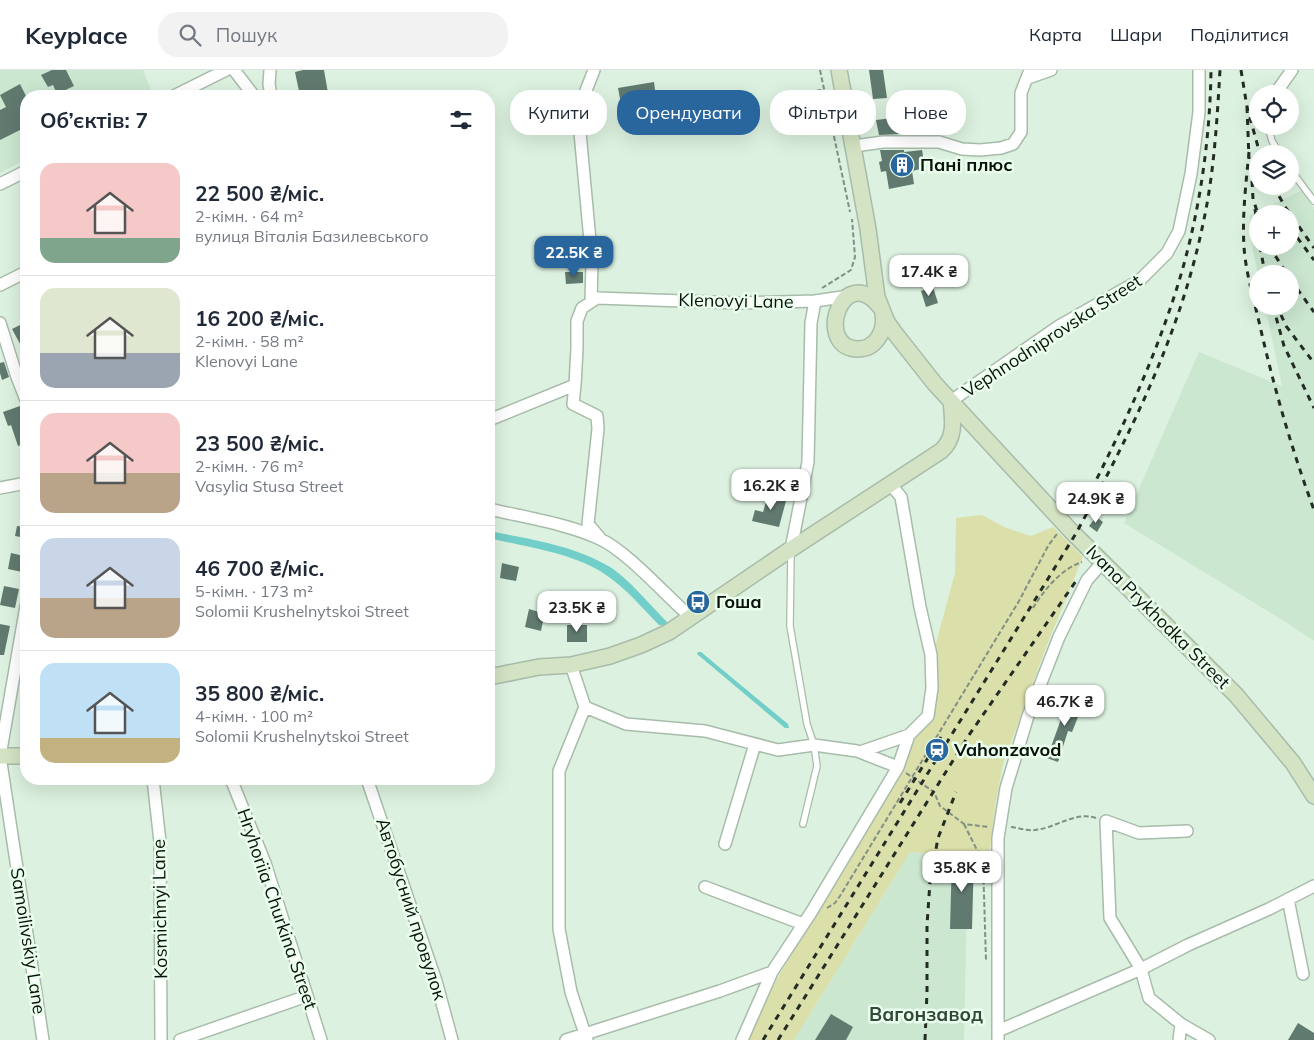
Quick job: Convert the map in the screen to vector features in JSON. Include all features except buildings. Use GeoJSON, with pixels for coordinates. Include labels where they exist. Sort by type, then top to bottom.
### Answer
{"type":"FeatureCollection","features":[{"type":"Feature","properties":{"kind":"main road","name":"Ivana Prykhodka Street"},"geometry":{"type":"LineString","coordinates":[[839,70],[854,146],[877,297],[887,322],[902,344],[911,352],[951,401],[1064,524],[1236,695],[1293,763],[1314,796]]}},
{"type":"Feature","properties":{"kind":"main road"},"geometry":{"type":"LineString","coordinates":[[852,295],[869,297],[882,311],[884,326],[875,341],[864,348],[852,348],[838,337],[835,317],[840,305],[865,282],[872,260]]}},
{"type":"Feature","properties":{"kind":"main road"},"geometry":{"type":"LineString","coordinates":[[875,341],[890,340],[902,344]]}},
{"type":"Feature","properties":{"kind":"main road"},"geometry":{"type":"LineString","coordinates":[[495,676],[539,668],[571,665],[610,656],[669,632],[948,445],[952,431],[951,401]]}},
{"type":"Feature","properties":{"kind":"main road"},"geometry":{"type":"LineString","coordinates":[[0,756],[20,756]]}},
{"type":"Feature","properties":{"kind":"street"},"geometry":{"type":"LineString","coordinates":[[197,90],[226,70]]}},
{"type":"Feature","properties":{"kind":"street"},"geometry":{"type":"LineString","coordinates":[[234,70],[249,90]]}},
{"type":"Feature","properties":{"kind":"street"},"geometry":{"type":"LineString","coordinates":[[270,70],[270,90]]}},
{"type":"Feature","properties":{"kind":"street"},"geometry":{"type":"LineString","coordinates":[[594,70],[578,111],[592,262],[591,302],[582,308],[577,321],[573,404],[597,416],[598,429],[588,524],[601,539],[625,556],[684,611],[687,619]]}},
{"type":"Feature","properties":{"kind":"street"},"geometry":{"type":"LineString","coordinates":[[854,146],[883,142],[939,142],[962,149],[980,150],[1001,148],[1012,144],[1021,132],[1021,93],[1029,74],[1050,70]]}},
{"type":"Feature","properties":{"kind":"street","name":"Vephnodniprovska Street"},"geometry":{"type":"LineString","coordinates":[[951,401],[1059,326],[1140,280],[1167,253],[1179,231],[1191,174],[1199,112],[1199,70]]}},
{"type":"Feature","properties":{"kind":"street"},"geometry":{"type":"LineString","coordinates":[[1282,85],[1292,70]]}},
{"type":"Feature","properties":{"kind":"street"},"geometry":{"type":"LineString","coordinates":[[0,184],[20,174]]}},
{"type":"Feature","properties":{"kind":"street"},"geometry":{"type":"LineString","coordinates":[[0,285],[20,275]]}},
{"type":"Feature","properties":{"kind":"street"},"geometry":{"type":"LineString","coordinates":[[815,296],[852,295]]}},
{"type":"Feature","properties":{"kind":"street","name":"Klenovyi Lane"},"geometry":{"type":"LineString","coordinates":[[591,302],[597,298],[740,303],[815,296],[811,323],[808,462],[791,549]]}},
{"type":"Feature","properties":{"kind":"street"},"geometry":{"type":"LineString","coordinates":[[0,323],[20,385]]}},
{"type":"Feature","properties":{"kind":"street"},"geometry":{"type":"LineString","coordinates":[[495,418],[575,385]]}},
{"type":"Feature","properties":{"kind":"street"},"geometry":{"type":"LineString","coordinates":[[0,488],[20,484]]}},
{"type":"Feature","properties":{"kind":"street"},"geometry":{"type":"LineString","coordinates":[[742,1040],[772,972],[804,924],[898,767],[910,735],[928,716],[932,688],[931,655],[920,607],[901,497],[890,484]]}},
{"type":"Feature","properties":{"kind":"street"},"geometry":{"type":"LineString","coordinates":[[495,510],[561,526],[601,539]]}},
{"type":"Feature","properties":{"kind":"street"},"geometry":{"type":"LineString","coordinates":[[1099,560],[1059,637],[1028,716],[1006,788],[998,838],[998,1036],[1314,886]]}},
{"type":"Feature","properties":{"kind":"street","name":"Samoilivskiy Lane"},"geometry":{"type":"LineString","coordinates":[[20,641],[0,756],[43,1040]]}},
{"type":"Feature","properties":{"kind":"street"},"geometry":{"type":"LineString","coordinates":[[571,665],[585,707],[560,771],[560,929],[571,992],[586,1037]]}},
{"type":"Feature","properties":{"kind":"street"},"geometry":{"type":"LineString","coordinates":[[585,707],[626,724],[705,731],[778,750],[814,746],[860,752],[898,767]]}},
{"type":"Feature","properties":{"kind":"street"},"geometry":{"type":"LineString","coordinates":[[860,752],[910,735]]}},
{"type":"Feature","properties":{"kind":"street"},"geometry":{"type":"LineString","coordinates":[[725,844],[755,744]]}},
{"type":"Feature","properties":{"kind":"street","name":"Kosmichnyi Lane"},"geometry":{"type":"LineString","coordinates":[[154,785],[160,842],[161,1040]]}},
{"type":"Feature","properties":{"kind":"street","name":"Hryhoriia Churkina Street"},"geometry":{"type":"LineString","coordinates":[[233,785],[265,863],[321,1040]]}},
{"type":"Feature","properties":{"kind":"street","name":"Автобусний провулок"},"geometry":{"type":"LineString","coordinates":[[369,785],[436,981],[452,1040]]}},
{"type":"Feature","properties":{"kind":"street"},"geometry":{"type":"LineString","coordinates":[[1187,831],[1139,833],[1106,821],[1110,918],[1141,969],[1149,998],[1181,1024],[1209,1040]]}},
{"type":"Feature","properties":{"kind":"street"},"geometry":{"type":"LineString","coordinates":[[705,887],[804,924]]}},
{"type":"Feature","properties":{"kind":"street"},"geometry":{"type":"LineString","coordinates":[[1288,899],[1302,974]]}},
{"type":"Feature","properties":{"kind":"street"},"geometry":{"type":"LineString","coordinates":[[566,1040],[586,1037],[772,972]]}},
{"type":"Feature","properties":{"kind":"street"},"geometry":{"type":"LineString","coordinates":[[180,1040],[307,996]]}},
{"type":"Feature","properties":{"kind":"street"},"geometry":{"type":"LineString","coordinates":[[1179,1040],[1181,1024]]}},
{"type":"Feature","properties":{"kind":"lane"},"geometry":{"type":"LineString","coordinates":[[1299,181],[1314,201]]}},
{"type":"Feature","properties":{"kind":"lane"},"geometry":{"type":"LineString","coordinates":[[791,549],[790,626],[817,766],[803,824]]}},
{"type":"Feature","properties":{"kind":"path"},"geometry":{"type":"LineString","coordinates":[[815,296],[851,270],[855,257],[852,217],[820,70]]}},
{"type":"Feature","properties":{"kind":"path"},"geometry":{"type":"LineString","coordinates":[[827,908],[835,903],[840,896],[1019,601],[1048,546],[1064,524]]}},
{"type":"Feature","properties":{"kind":"path"},"geometry":{"type":"LineString","coordinates":[[1033,608],[1043,592],[1057,578],[1077,563],[1099,560]]}},
{"type":"Feature","properties":{"kind":"path"},"geometry":{"type":"LineString","coordinates":[[964,824],[983,862],[986,961]]}},
{"type":"Feature","properties":{"kind":"shaded area"},"geometry":{"type":"Polygon","coordinates":[[[0,70],[143,70],[151,90],[20,90],[20,162],[0,173],[0,70]]]}},
{"type":"Feature","properties":{"kind":"shaded area"},"geometry":{"type":"Polygon","coordinates":[[[1303,190],[1314,209],[1314,641],[1124,523],[1199,352],[1282,386],[1267,315],[1299,315],[1299,265],[1256,265],[1254,255],[1299,255],[1299,205],[1271,205],[1292,195],[1299,195],[1299,192],[1303,190]]]}},
{"type":"Feature","properties":{"kind":"shaded area"},"geometry":{"type":"Polygon","coordinates":[[[910,852],[968,856],[964,1040],[794,1040],[910,852]]]}},
{"type":"Feature","properties":{"kind":"green space"},"geometry":{"type":"Polygon","coordinates":[[[982,515],[1004,527],[1031,536],[1053,527],[1083,557],[1047,645],[1003,764],[989,858],[910,852],[794,1040],[742,1040],[911,747],[914,735],[932,717],[935,647],[955,573],[956,518],[982,515]]]}},
{"type":"Feature","properties":{"kind":"water"},"geometry":{"type":"Polygon","coordinates":[[[495,532],[551,544],[596,559],[624,578],[668,623],[666,626],[659,625],[634,598],[594,567],[549,552],[495,539],[495,532]]]}},
{"type":"Feature","properties":{"kind":"water"},"geometry":{"type":"Polygon","coordinates":[[[701,652],[788,724],[789,728],[785,728],[697,654],[701,652]]]}},
{"type":"Feature","properties":{"kind":"railway"},"geometry":{"type":"LineString","coordinates":[[1086,500],[1146,373],[1166,321],[1183,267],[1201,184],[1208,127],[1211,70]]}},
{"type":"Feature","properties":{"kind":"railway"},"geometry":{"type":"LineString","coordinates":[[763,1040],[1075,535],[1133,423],[1167,345],[1193,265],[1210,186],[1220,70]]}},
{"type":"Feature","properties":{"kind":"railway"},"geometry":{"type":"LineString","coordinates":[[1241,70],[1247,107],[1258,145]]}},
{"type":"Feature","properties":{"kind":"railway"},"geometry":{"type":"LineString","coordinates":[[1247,107],[1249,159]]}},
{"type":"Feature","properties":{"kind":"railway"},"geometry":{"type":"LineString","coordinates":[[1249,152],[1244,223],[1246,267],[1277,396],[1314,510]]}},
{"type":"Feature","properties":{"kind":"railway"},"geometry":{"type":"LineString","coordinates":[[1253,195],[1255,205]]}},
{"type":"Feature","properties":{"kind":"railway"},"geometry":{"type":"LineString","coordinates":[[1278,195],[1314,248]]}},
{"type":"Feature","properties":{"kind":"railway"},"geometry":{"type":"LineString","coordinates":[[1299,240],[1314,260]]}},
{"type":"Feature","properties":{"kind":"railway"},"geometry":{"type":"LineString","coordinates":[[1262,255],[1263,265]]}},
{"type":"Feature","properties":{"kind":"railway"},"geometry":{"type":"LineString","coordinates":[[1275,255],[1281,265]]}},
{"type":"Feature","properties":{"kind":"railway"},"geometry":{"type":"LineString","coordinates":[[1299,291],[1314,312]]}},
{"type":"Feature","properties":{"kind":"railway"},"geometry":{"type":"LineString","coordinates":[[1275,315],[1284,346],[1314,408]]}},
{"type":"Feature","properties":{"kind":"railway"},"geometry":{"type":"LineString","coordinates":[[1281,315],[1286,326],[1314,363]]}},
{"type":"Feature","properties":{"kind":"railway"},"geometry":{"type":"LineString","coordinates":[[778,1040],[969,735],[1076,581]]}},
{"type":"Feature","properties":{"kind":"railway"},"geometry":{"type":"LineString","coordinates":[[900,803],[941,737]]}},
{"type":"Feature","properties":{"kind":"railway"},"geometry":{"type":"LineString","coordinates":[[925,1040],[927,925],[930,882],[938,838],[956,792]]}},
{"type":"Feature","properties":{"kind":"place","name":"Пані плюс"},"geometry":{"type":"Point","coordinates":[902,165]}},
{"type":"Feature","properties":{"kind":"place","name":"Гоша"},"geometry":{"type":"Point","coordinates":[698,602]}},
{"type":"Feature","properties":{"kind":"place","name":"Vahonzavod"},"geometry":{"type":"Point","coordinates":[937,750]}},
{"type":"Feature","properties":{"kind":"district","name":"Вагонзавод"},"geometry":{"type":"Point","coordinates":[926,1014]}}]}
